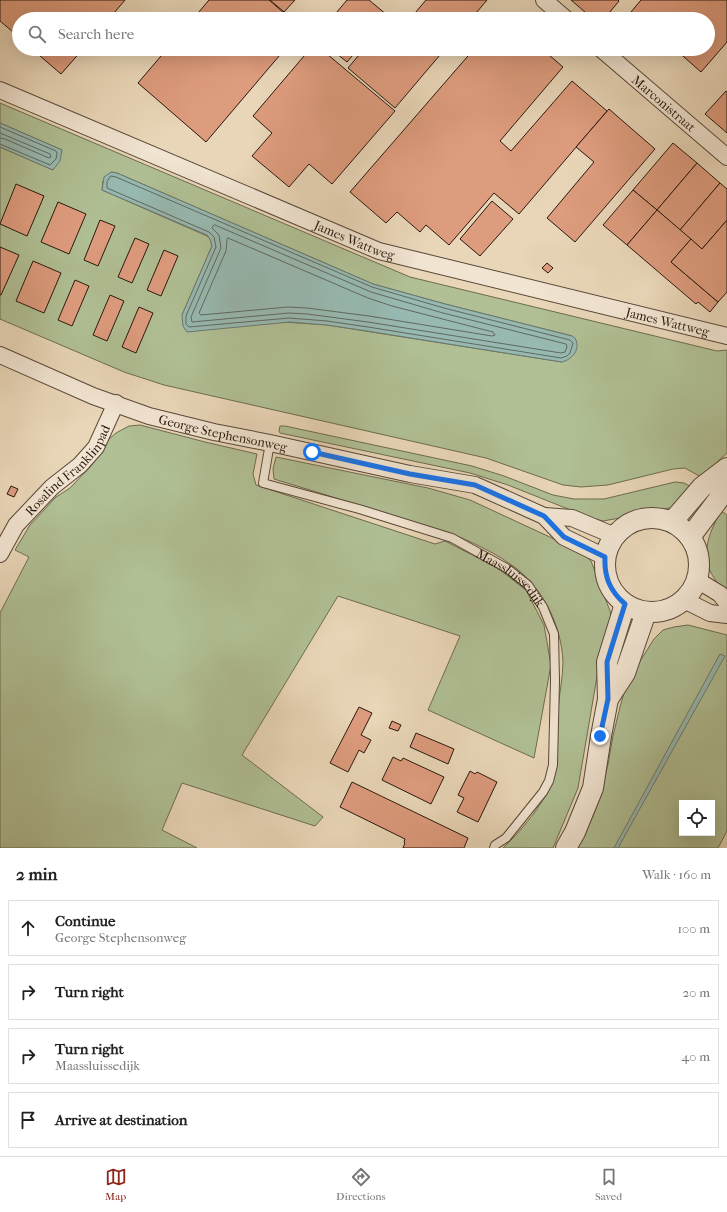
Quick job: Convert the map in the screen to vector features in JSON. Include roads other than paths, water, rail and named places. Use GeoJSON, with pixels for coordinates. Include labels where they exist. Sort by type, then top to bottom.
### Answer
{"type":"FeatureCollection","features":[{"type":"Feature","properties":{"kind":"street"},"geometry":{"type":"LineString","coordinates":[[544,0],[558,12]]}},
{"type":"Feature","properties":{"kind":"street","name":"Marconistraat"},"geometry":{"type":"LineString","coordinates":[[609,56],[727,157]]}},
{"type":"Feature","properties":{"kind":"street","name":"James Wattweg"},"geometry":{"type":"LineString","coordinates":[[0,90],[379,251],[727,336]]}},
{"type":"Feature","properties":{"kind":"street","name":"George Stephensonweg"},"geometry":{"type":"LineString","coordinates":[[0,355],[93,396],[149,416],[214,432],[410,474],[475,485],[544,516],[572,518],[615,536]]}},
{"type":"Feature","properties":{"kind":"street","name":"Rosalind Franklinpad"},"geometry":{"type":"LineString","coordinates":[[0,554],[16,525],[52,487],[80,465],[96,447],[116,403]]}},
{"type":"Feature","properties":{"kind":"street"},"geometry":{"type":"LineString","coordinates":[[672,522],[702,487],[727,468]]}},
{"type":"Feature","properties":{"kind":"street"},"geometry":{"type":"LineString","coordinates":[[690,537],[718,500],[727,482]]}},
{"type":"Feature","properties":{"kind":"street","name":"George Stephensonweg"},"geometry":{"type":"LineString","coordinates":[[544,516],[564,537],[605,557]]}},
{"type":"Feature","properties":{"kind":"street"},"geometry":{"type":"LineString","coordinates":[[645,518],[659,518],[672,522],[682,528],[690,537],[698,553],[699,566],[697,580],[690,594],[674,607],[663,611],[639,611],[625,604],[614,593],[607,578],[605,568],[605,557],[607,550],[615,536],[628,524],[645,518]]}},
{"type":"Feature","properties":{"kind":"street"},"geometry":{"type":"LineString","coordinates":[[697,580],[720,594],[727,603]]}},
{"type":"Feature","properties":{"kind":"street"},"geometry":{"type":"LineString","coordinates":[[684,600],[710,613],[727,615]]}},
{"type":"Feature","properties":{"kind":"street"},"geometry":{"type":"LineString","coordinates":[[566,848],[575,832],[593,788],[600,736],[608,699],[607,662],[625,604]]}},
{"type":"Feature","properties":{"kind":"street"},"geometry":{"type":"LineString","coordinates":[[608,699],[625,673],[646,612]]}},
{"type":"Feature","properties":{"kind":"lane","name":"Maassluissedijk"},"geometry":{"type":"LineString","coordinates":[[270,443],[263,483],[359,509],[452,538],[508,568],[528,585],[544,607],[554,634],[555,680],[553,765],[549,781],[543,792],[506,838],[495,845],[494,848]]}},
{"type":"Feature","properties":{"kind":"water"},"geometry":{"type":"Polygon","coordinates":[[[0,123],[62,150],[60,161],[53,170],[0,147],[0,123]]]}},
{"type":"Feature","properties":{"kind":"water"},"geometry":{"type":"Polygon","coordinates":[[[111,172],[117,173],[373,284],[572,336],[577,342],[575,353],[570,359],[562,362],[327,325],[290,322],[187,332],[183,326],[182,315],[212,246],[210,239],[207,235],[102,190],[104,177],[111,172]]]}},
{"type":"Feature","properties":{"kind":"water"},"geometry":{"type":"Polygon","coordinates":[[[720,654],[725,656],[618,848],[614,848],[720,654]]]}}]}
